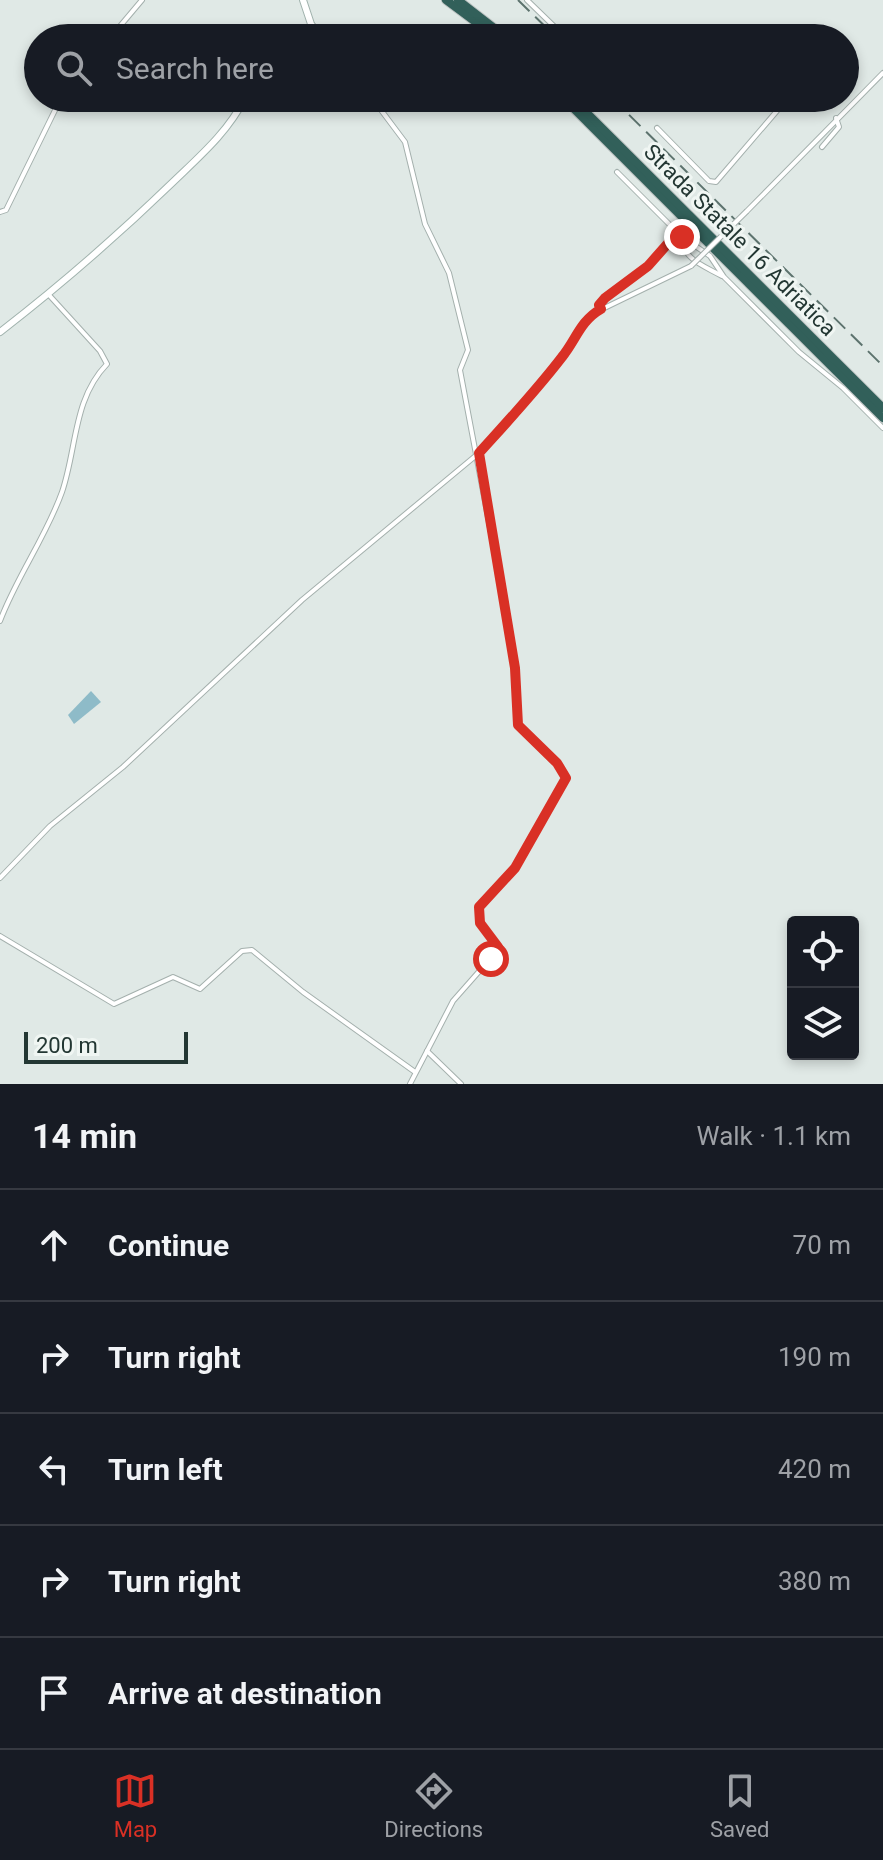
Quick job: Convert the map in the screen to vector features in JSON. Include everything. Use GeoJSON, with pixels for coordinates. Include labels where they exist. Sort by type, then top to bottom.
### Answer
{"type":"FeatureCollection","features":[{"type":"Feature","properties":{"kind":"highway"},"geometry":{"type":"LineString","coordinates":[[446,0],[478,24]]}},
{"type":"Feature","properties":{"kind":"highway"},"geometry":{"type":"LineString","coordinates":[[458,0],[489,24]]}},
{"type":"Feature","properties":{"kind":"highway","name":"Strada Statale 16 Adriatica"},"geometry":{"type":"LineString","coordinates":[[577,112],[883,418]]}},
{"type":"Feature","properties":{"kind":"highway","name":"Strada Statale 16 Adriatica"},"geometry":{"type":"LineString","coordinates":[[586,112],[883,408]]}},
{"type":"Feature","properties":{"kind":"street"},"geometry":{"type":"LineString","coordinates":[[122,24],[142,0]]}},
{"type":"Feature","properties":{"kind":"street"},"geometry":{"type":"LineString","coordinates":[[303,0],[312,23]]}},
{"type":"Feature","properties":{"kind":"street"},"geometry":{"type":"LineString","coordinates":[[527,0],[552,24]]}},
{"type":"Feature","properties":{"kind":"street"},"geometry":{"type":"LineString","coordinates":[[859,95],[883,73]]}},
{"type":"Feature","properties":{"kind":"street"},"geometry":{"type":"LineString","coordinates":[[0,212],[6,210],[54,112]]}},
{"type":"Feature","properties":{"kind":"street"},"geometry":{"type":"LineString","coordinates":[[0,332],[88,264],[218,138],[236,112]]}},
{"type":"Feature","properties":{"kind":"street"},"geometry":{"type":"LineString","coordinates":[[382,112],[405,142],[425,224],[449,273],[467,346],[460,370],[479,453],[515,668],[518,725],[557,763],[566,778],[515,868],[481,903],[478,917],[498,950],[453,1001],[410,1084]]}},
{"type":"Feature","properties":{"kind":"street"},"geometry":{"type":"LineString","coordinates":[[657,128],[709,181],[716,182],[776,112]]}},
{"type":"Feature","properties":{"kind":"street"},"geometry":{"type":"LineString","coordinates":[[0,878],[50,826],[123,767],[302,600],[479,453],[537,390],[584,322],[601,309],[691,266],[842,112]]}},
{"type":"Feature","properties":{"kind":"street"},"geometry":{"type":"LineString","coordinates":[[822,147],[839,127],[836,118]]}},
{"type":"Feature","properties":{"kind":"street"},"geometry":{"type":"LineString","coordinates":[[617,172],[673,226],[687,255],[698,266],[724,277]]}},
{"type":"Feature","properties":{"kind":"street"},"geometry":{"type":"LineString","coordinates":[[601,309],[599,305],[605,298],[648,266],[677,233]]}},
{"type":"Feature","properties":{"kind":"street"},"geometry":{"type":"LineString","coordinates":[[677,233],[710,256],[724,277],[799,352],[843,388],[883,428]]}},
{"type":"Feature","properties":{"kind":"street"},"geometry":{"type":"LineString","coordinates":[[0,621],[18,577],[61,494],[85,395],[107,364],[100,351],[49,295]]}},
{"type":"Feature","properties":{"kind":"street"},"geometry":{"type":"LineString","coordinates":[[0,936],[114,1004],[173,977],[200,989],[242,951],[252,950],[339,1018],[416,1072]]}},
{"type":"Feature","properties":{"kind":"street"},"geometry":{"type":"LineString","coordinates":[[427,1051],[461,1084]]}},
{"type":"Feature","properties":{"kind":"water"},"geometry":{"type":"Polygon","coordinates":[[[91,691],[101,702],[74,724],[68,715],[91,691]]]}},
{"type":"Feature","properties":{"kind":"railway"},"geometry":{"type":"LineString","coordinates":[[518,0],[543,24]]}},
{"type":"Feature","properties":{"kind":"railway"},"geometry":{"type":"LineString","coordinates":[[626,112],[883,366]]}},
{"type":"Feature","properties":{"kind":"route"},"geometry":{"type":"LineString","coordinates":[[491,959],[498,947],[480,923],[479,907],[515,868],[566,778],[557,763],[526,737],[518,725],[517,681],[479,453],[537,390],[562,358],[576,332],[592,314],[601,309],[599,305],[605,298],[648,266],[678,232],[682,237]]}}]}
